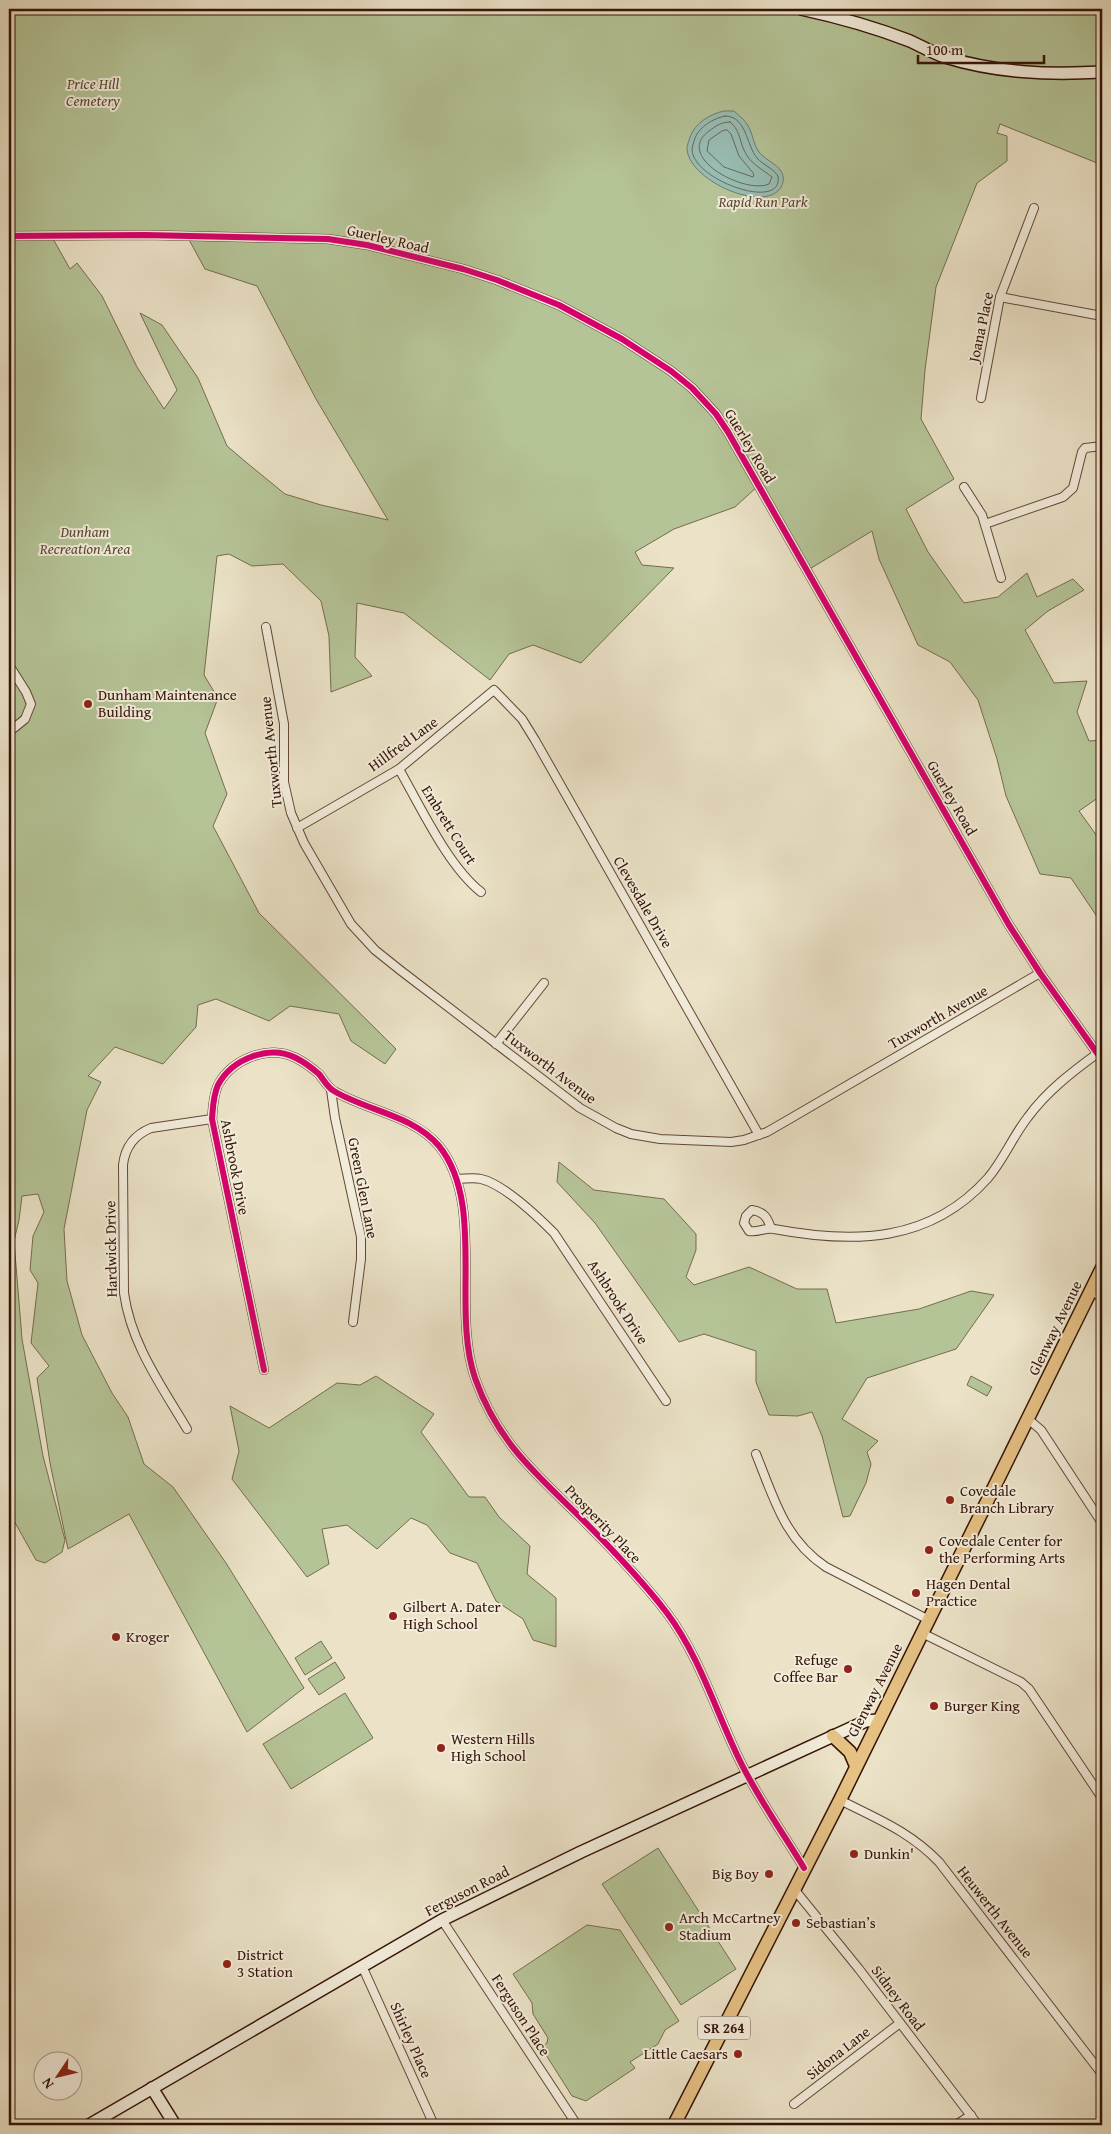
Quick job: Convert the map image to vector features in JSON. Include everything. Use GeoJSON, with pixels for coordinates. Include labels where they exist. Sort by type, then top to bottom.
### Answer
{"type":"FeatureCollection","features":[{"type":"Feature","properties":{"kind":"main road","name":"Glenway Avenue"},"geometry":{"type":"LineString","coordinates":[[674,2125],[840,1800],[1102,1268]]}},
{"type":"Feature","properties":{"kind":"main road"},"geometry":{"type":"LineString","coordinates":[[833,1736],[850,1752],[856,1766]]}},
{"type":"Feature","properties":{"kind":"street"},"geometry":{"type":"LineString","coordinates":[[801,9],[832,15],[874,28],[944,56],[990,68],[1056,75],[1102,72]]}},
{"type":"Feature","properties":{"kind":"street","name":"Joana Place"},"geometry":{"type":"LineString","coordinates":[[981,398],[1000,297],[1034,208]]}},
{"type":"Feature","properties":{"kind":"street","name":"Guerley Road"},"geometry":{"type":"LineString","coordinates":[[9,236],[144,235],[347,240],[463,269],[530,292],[576,313],[622,339],[671,371],[706,402],[728,432],[1010,925],[1040,973],[1100,1057]]}},
{"type":"Feature","properties":{"kind":"street"},"geometry":{"type":"LineString","coordinates":[[1000,297],[1102,316]]}},
{"type":"Feature","properties":{"kind":"street"},"geometry":{"type":"LineString","coordinates":[[985,524],[1063,497],[1073,488],[1082,452],[1085,448],[1102,446]]}},
{"type":"Feature","properties":{"kind":"street"},"geometry":{"type":"LineString","coordinates":[[964,487],[982,515],[1001,578]]}},
{"type":"Feature","properties":{"kind":"street","name":"Tuxworth Avenue"},"geometry":{"type":"LineString","coordinates":[[266,627],[284,724],[284,782],[287,798],[297,828],[342,909],[362,937],[381,955],[580,1108],[600,1121],[631,1134],[660,1139],[731,1142],[759,1135],[1040,973]]}},
{"type":"Feature","properties":{"kind":"street"},"geometry":{"type":"LineString","coordinates":[[9,665],[26,692],[31,704],[25,719],[9,732]]}},
{"type":"Feature","properties":{"kind":"street","name":"Hillfred Lane"},"geometry":{"type":"LineString","coordinates":[[297,828],[399,769],[494,690]]}},
{"type":"Feature","properties":{"kind":"street","name":"Clevesdale Drive"},"geometry":{"type":"LineString","coordinates":[[494,690],[522,719],[535,740],[759,1135]]}},
{"type":"Feature","properties":{"kind":"street","name":"Embrett Court"},"geometry":{"type":"LineString","coordinates":[[399,769],[452,860],[464,876],[481,892]]}},
{"type":"Feature","properties":{"kind":"street"},"geometry":{"type":"LineString","coordinates":[[496,1044],[544,983]]}},
{"type":"Feature","properties":{"kind":"street","name":"Ashbrook Drive"},"geometry":{"type":"LineString","coordinates":[[264,1370],[212,1118],[215,1094],[224,1076],[236,1065],[257,1055],[278,1053],[296,1057],[319,1075],[331,1090],[396,1118],[429,1137],[451,1163],[457,1179],[478,1178],[496,1184],[539,1219],[554,1233],[666,1401]]}},
{"type":"Feature","properties":{"kind":"street"},"geometry":{"type":"LineString","coordinates":[[771,1228],[809,1236],[858,1238],[880,1236],[906,1230],[936,1219],[962,1202],[977,1189],[998,1164],[1028,1117],[1044,1097],[1065,1078],[1100,1057]]}},
{"type":"Feature","properties":{"kind":"street","name":"Green Glen Lane"},"geometry":{"type":"LineString","coordinates":[[331,1090],[335,1118],[361,1237],[361,1258],[353,1322]]}},
{"type":"Feature","properties":{"kind":"street","name":"Hardwick Drive"},"geometry":{"type":"LineString","coordinates":[[187,1429],[139,1347],[126,1309],[124,1293],[123,1165],[131,1142],[143,1131],[212,1118]]}},
{"type":"Feature","properties":{"kind":"street","name":"Prosperity Place"},"geometry":{"type":"LineString","coordinates":[[457,1179],[466,1242],[467,1337],[470,1361],[485,1403],[506,1441],[519,1457],[602,1538],[668,1613],[698,1667],[748,1775],[804,1868]]}},
{"type":"Feature","properties":{"kind":"street"},"geometry":{"type":"LineString","coordinates":[[1092,1289],[1102,1299]]}},
{"type":"Feature","properties":{"kind":"street"},"geometry":{"type":"LineString","coordinates":[[1028,1419],[1041,1430],[1102,1523]]}},
{"type":"Feature","properties":{"kind":"street"},"geometry":{"type":"LineString","coordinates":[[756,1454],[776,1507],[803,1549],[826,1567],[928,1620]]}},
{"type":"Feature","properties":{"kind":"street"},"geometry":{"type":"LineString","coordinates":[[922,1633],[1021,1682],[1029,1689],[1102,1798]]}},
{"type":"Feature","properties":{"kind":"street","name":"Ferguson Road"},"geometry":{"type":"LineString","coordinates":[[89,2125],[442,1920],[514,1884],[833,1736],[866,1721],[878,1720]]}},
{"type":"Feature","properties":{"kind":"street","name":"Heuwerth Avenue"},"geometry":{"type":"LineString","coordinates":[[840,1800],[903,1831],[939,1862],[1102,2074]]}},
{"type":"Feature","properties":{"kind":"street","name":"Sidney Road"},"geometry":{"type":"LineString","coordinates":[[794,1889],[978,2125]]}},
{"type":"Feature","properties":{"kind":"street","name":"Ferguson Place"},"geometry":{"type":"LineString","coordinates":[[442,1920],[577,2125]]}},
{"type":"Feature","properties":{"kind":"street","name":"Shirley Place"},"geometry":{"type":"LineString","coordinates":[[362,1966],[434,2125]]}},
{"type":"Feature","properties":{"kind":"street","name":"Sidona Lane"},"geometry":{"type":"LineString","coordinates":[[794,2104],[900,2023]]}},
{"type":"Feature","properties":{"kind":"street"},"geometry":{"type":"LineString","coordinates":[[152,2088],[175,2125]]}},
{"type":"Feature","properties":{"kind":"street"},"geometry":{"type":"LineString","coordinates":[[956,2125],[971,2115]]}},
{"type":"Feature","properties":{"kind":"green space"},"geometry":{"type":"Polygon","coordinates":[[[9,9],[1102,9],[1102,165],[1000,124],[997,133],[1007,136],[1007,161],[977,183],[936,287],[925,370],[921,419],[954,479],[906,509],[928,552],[964,603],[998,597],[1027,573],[1037,597],[1073,579],[1084,590],[1048,611],[1025,630],[1054,683],[1087,681],[1077,712],[1089,741],[1102,740],[1102,795],[1079,811],[1102,843],[1102,924],[1071,878],[1040,874],[1006,796],[997,759],[978,700],[950,662],[918,645],[879,559],[872,531],[808,570],[759,485],[735,507],[674,529],[635,552],[642,565],[674,568],[581,663],[533,645],[509,654],[490,680],[404,613],[357,603],[355,657],[372,676],[331,692],[329,636],[321,601],[283,564],[252,566],[229,554],[217,556],[204,675],[218,698],[205,733],[227,794],[213,826],[259,913],[396,1049],[385,1064],[351,1041],[339,1014],[290,1006],[269,1021],[216,999],[198,1005],[196,1027],[163,1064],[115,1047],[88,1076],[101,1082],[87,1110],[64,1229],[67,1281],[82,1335],[112,1393],[128,1417],[144,1464],[173,1487],[226,1563],[304,1688],[247,1732],[129,1514],[68,1549],[50,1463],[37,1378],[49,1366],[31,1343],[38,1283],[30,1270],[33,1236],[44,1212],[38,1194],[22,1196],[14,1241],[22,1339],[43,1456],[65,1540],[62,1552],[45,1563],[36,1560],[9,1512],[9,9]],[[187,236],[52,237],[70,269],[77,263],[102,296],[137,367],[164,409],[177,390],[140,313],[162,325],[198,378],[227,446],[247,463],[285,494],[321,505],[388,520],[316,399],[257,286],[205,269],[187,236]]]}},
{"type":"Feature","properties":{"kind":"green space"},"geometry":{"type":"Polygon","coordinates":[[[559,1162],[594,1190],[664,1199],[696,1234],[696,1250],[686,1277],[694,1285],[749,1267],[797,1289],[827,1289],[836,1323],[919,1309],[971,1291],[994,1295],[956,1349],[867,1378],[842,1419],[878,1441],[867,1452],[871,1464],[866,1483],[850,1516],[843,1517],[822,1436],[812,1412],[798,1416],[769,1415],[756,1382],[756,1351],[704,1334],[679,1342],[595,1223],[557,1182],[559,1162]]]}},
{"type":"Feature","properties":{"kind":"green space"},"geometry":{"type":"Polygon","coordinates":[[[376,1376],[434,1414],[421,1432],[469,1497],[485,1497],[499,1517],[530,1546],[527,1574],[556,1598],[556,1647],[533,1640],[523,1619],[496,1601],[477,1563],[450,1553],[427,1525],[411,1518],[377,1549],[347,1525],[322,1529],[329,1564],[307,1577],[232,1479],[239,1451],[230,1406],[269,1428],[337,1383],[360,1385],[376,1376]]]}},
{"type":"Feature","properties":{"kind":"green space"},"geometry":{"type":"Polygon","coordinates":[[[971,1376],[992,1387],[987,1396],[967,1385],[971,1376]]]}},
{"type":"Feature","properties":{"kind":"green space"},"geometry":{"type":"Polygon","coordinates":[[[321,1641],[332,1658],[305,1675],[295,1658],[321,1641]]]}},
{"type":"Feature","properties":{"kind":"green space"},"geometry":{"type":"Polygon","coordinates":[[[335,1662],[345,1678],[319,1695],[308,1679],[335,1662]]]}},
{"type":"Feature","properties":{"kind":"green space"},"geometry":{"type":"Polygon","coordinates":[[[345,1693],[373,1738],[291,1789],[263,1744],[345,1693]]]}},
{"type":"Feature","properties":{"kind":"green space","name":"Arch McCartney Stadium"},"geometry":{"type":"Polygon","coordinates":[[[658,1848],[736,1969],[681,2005],[602,1884],[658,1848]]]}},
{"type":"Feature","properties":{"kind":"green space"},"geometry":{"type":"Polygon","coordinates":[[[587,1925],[620,1930],[679,2021],[665,2030],[658,2044],[630,2062],[635,2068],[586,2101],[572,2096],[541,2047],[547,2043],[548,2038],[533,2014],[532,2003],[513,1974],[587,1925]]]}},
{"type":"Feature","properties":{"kind":"water"},"geometry":{"type":"Polygon","coordinates":[[[734,111],[744,120],[749,127],[759,152],[782,172],[782,186],[779,190],[769,196],[756,197],[741,194],[711,180],[698,170],[690,159],[687,147],[695,127],[713,114],[734,111]]]}},
{"type":"Feature","properties":{"kind":"cycle path"},"geometry":{"type":"LineString","coordinates":[[9,236],[145,235],[328,239],[367,245],[463,269],[497,280],[559,305],[622,339],[671,371],[692,388],[716,414],[728,432],[1009,925],[1040,973],[1102,1060]]}},
{"type":"Feature","properties":{"kind":"cycle path"},"geometry":{"type":"LineString","coordinates":[[264,1370],[212,1119],[215,1093],[224,1076],[232,1068],[252,1056],[274,1053],[285,1054],[308,1065],[334,1091],[403,1120],[416,1127],[439,1146],[453,1170],[461,1197],[465,1226],[468,1350],[475,1378],[494,1420],[532,1470],[625,1564],[657,1600],[679,1630],[698,1666],[747,1775],[804,1868]]}},
{"type":"Feature","properties":{"kind":"place","name":"Dunham Maintenance Building"},"geometry":{"type":"Point","coordinates":[88,704]}},
{"type":"Feature","properties":{"kind":"place","name":"Covedale Branch Library"},"geometry":{"type":"Point","coordinates":[950,1500]}},
{"type":"Feature","properties":{"kind":"place","name":"Covedale Center for the Performing Arts"},"geometry":{"type":"Point","coordinates":[929,1550]}},
{"type":"Feature","properties":{"kind":"place","name":"Hagen Dental Practice"},"geometry":{"type":"Point","coordinates":[916,1593]}},
{"type":"Feature","properties":{"kind":"place","name":"Gilbert A. Dater High School"},"geometry":{"type":"Point","coordinates":[393,1616]}},
{"type":"Feature","properties":{"kind":"place","name":"Kroger"},"geometry":{"type":"Point","coordinates":[116,1637]}},
{"type":"Feature","properties":{"kind":"place","name":"Refuge Coffee Bar"},"geometry":{"type":"Point","coordinates":[848,1669]}},
{"type":"Feature","properties":{"kind":"place","name":"Burger King"},"geometry":{"type":"Point","coordinates":[934,1706]}},
{"type":"Feature","properties":{"kind":"place","name":"Western Hills High School"},"geometry":{"type":"Point","coordinates":[441,1748]}},
{"type":"Feature","properties":{"kind":"place","name":"Dunkin'"},"geometry":{"type":"Point","coordinates":[854,1854]}},
{"type":"Feature","properties":{"kind":"place","name":"Big Boy"},"geometry":{"type":"Point","coordinates":[769,1874]}},
{"type":"Feature","properties":{"kind":"place","name":"Sebastian’s"},"geometry":{"type":"Point","coordinates":[796,1923]}},
{"type":"Feature","properties":{"kind":"place","name":"Arch McCartney Stadium"},"geometry":{"type":"Point","coordinates":[669,1927]}},
{"type":"Feature","properties":{"kind":"place","name":"District 3 Station"},"geometry":{"type":"Point","coordinates":[227,1964]}},
{"type":"Feature","properties":{"kind":"place","name":"Little Caesars"},"geometry":{"type":"Point","coordinates":[738,2054]}},
{"type":"Feature","properties":{"kind":"park label","name":"Price Hill Cemetery"},"geometry":{"type":"Point","coordinates":[93,92]}},
{"type":"Feature","properties":{"kind":"park label","name":"Rapid Run Park"},"geometry":{"type":"Point","coordinates":[763,202]}},
{"type":"Feature","properties":{"kind":"park label","name":"Dunham Recreation Area"},"geometry":{"type":"Point","coordinates":[85,540]}}]}
